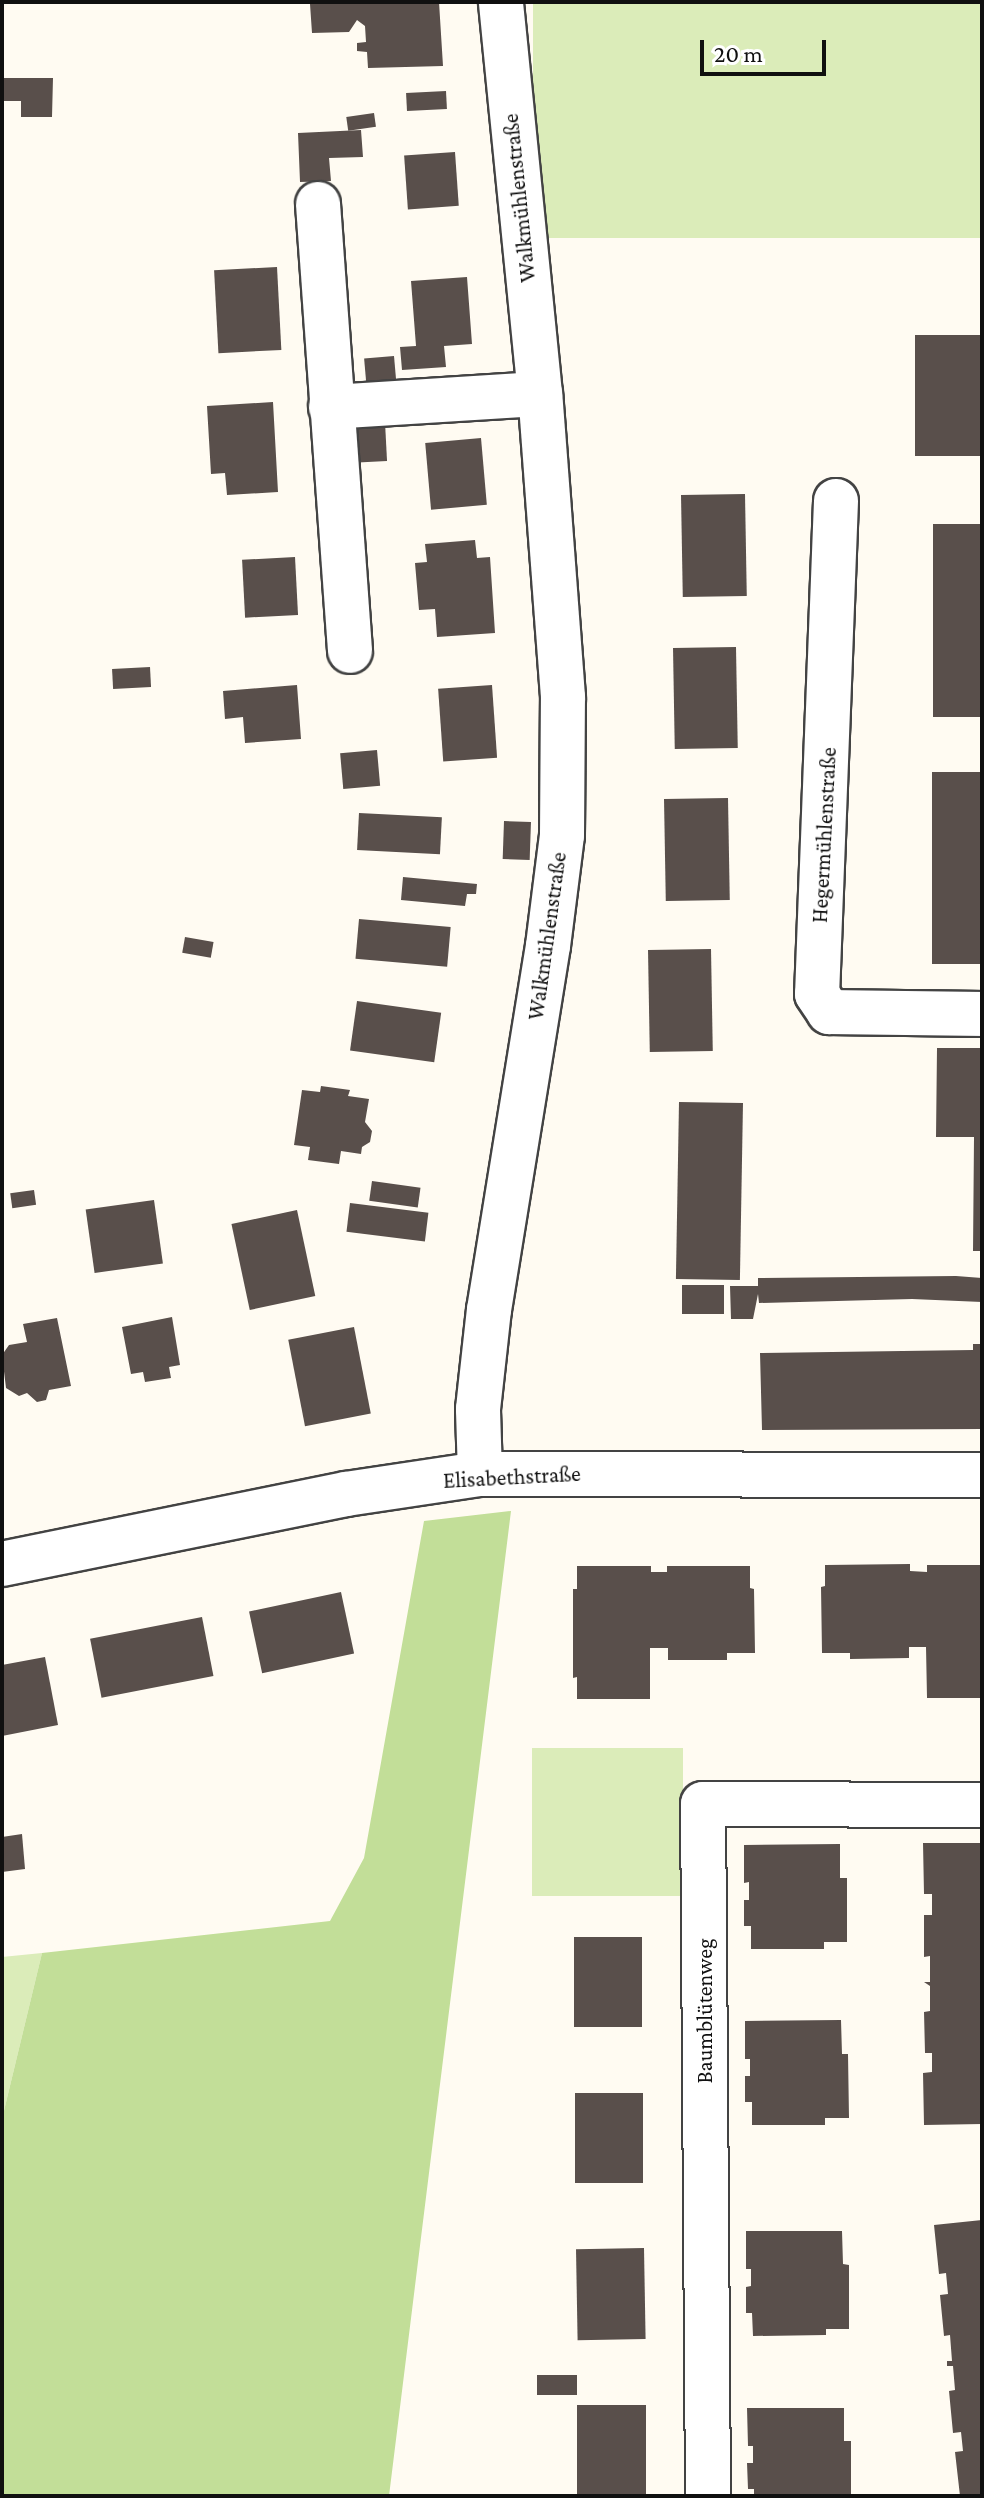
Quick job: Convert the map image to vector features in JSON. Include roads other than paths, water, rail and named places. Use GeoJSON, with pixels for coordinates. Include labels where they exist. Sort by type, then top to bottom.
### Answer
{"type":"FeatureCollection","features":[{"type":"Feature","properties":{"kind":"street","name":"Walkmühlenstraße"},"geometry":{"type":"LineString","coordinates":[[480,1474],[478,1409],[488,1319],[548,946],[562,835],[563,697],[540,394],[501,2]]}},
{"type":"Feature","properties":{"kind":"street"},"geometry":{"type":"LineString","coordinates":[[318,204],[350,651]]}},
{"type":"Feature","properties":{"kind":"street"},"geometry":{"type":"LineString","coordinates":[[331,407],[540,394]]}},
{"type":"Feature","properties":{"kind":"street","name":"Hegermühlenstraße"},"geometry":{"type":"LineString","coordinates":[[836,501],[817,994],[829,1012],[982,1014]]}},
{"type":"Feature","properties":{"kind":"street","name":"Elisabethstraße"},"geometry":{"type":"LineString","coordinates":[[2,1564],[346,1494],[480,1474],[982,1475]]}},
{"type":"Feature","properties":{"kind":"street","name":"Baumblütenweg"},"geometry":{"type":"LineString","coordinates":[[708,2496],[703,1804],[982,1805]]}}]}
